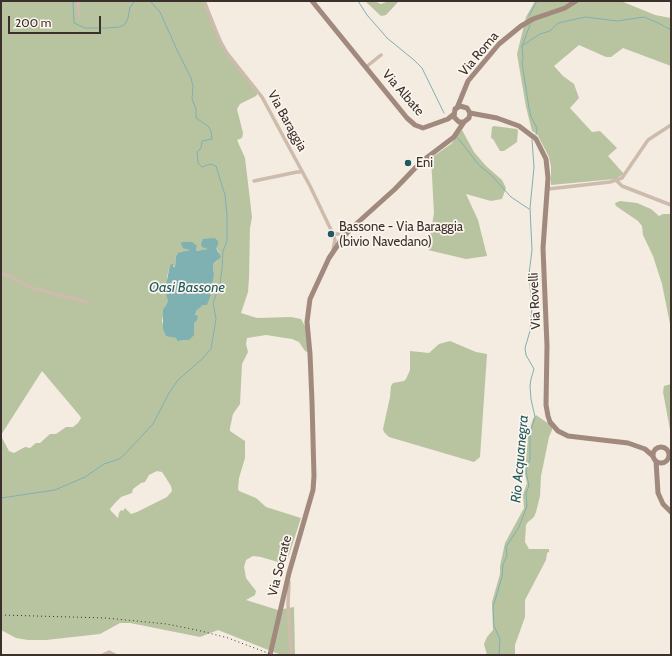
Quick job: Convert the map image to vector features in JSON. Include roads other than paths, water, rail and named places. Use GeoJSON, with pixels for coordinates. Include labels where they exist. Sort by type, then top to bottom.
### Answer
{"type":"FeatureCollection","features":[{"type":"Feature","properties":{"kind":"street"},"geometry":{"type":"LineString","coordinates":[[78,1],[79,16]]}},
{"type":"Feature","properties":{"kind":"street","name":"Via Baraggia"},"geometry":{"type":"LineString","coordinates":[[204,1],[220,41],[228,55],[262,98],[310,186],[333,234]]}},
{"type":"Feature","properties":{"kind":"street","name":"Via Albate"},"geometry":{"type":"LineString","coordinates":[[312,1],[407,118],[415,125],[423,128],[455,118]]}},
{"type":"Feature","properties":{"kind":"street","name":"Via Roma"},"geometry":{"type":"LineString","coordinates":[[455,118],[457,108],[468,81],[494,48],[521,26],[533,19],[565,8],[576,1]]}},
{"type":"Feature","properties":{"kind":"street"},"geometry":{"type":"LineString","coordinates":[[366,67],[381,55]]}},
{"type":"Feature","properties":{"kind":"street","name":"Via Roma"},"geometry":{"type":"LineString","coordinates":[[464,91],[468,115]]}},
{"type":"Feature","properties":{"kind":"street"},"geometry":{"type":"LineString","coordinates":[[457,108],[462,106],[468,115]]}},
{"type":"Feature","properties":{"kind":"street"},"geometry":{"type":"LineString","coordinates":[[458,131],[459,125],[455,118],[468,115]]}},
{"type":"Feature","properties":{"kind":"street"},"geometry":{"type":"LineString","coordinates":[[333,234],[342,234],[396,189],[421,162],[449,141],[458,131],[468,115]]}},
{"type":"Feature","properties":{"kind":"street","name":"Via Rovelli"},"geometry":{"type":"LineString","coordinates":[[468,115],[483,116],[514,123],[536,139],[546,159],[548,168],[544,248],[548,346],[546,406],[548,416],[553,427],[568,436],[628,443],[645,449],[654,450],[671,446]]}},
{"type":"Feature","properties":{"kind":"street"},"geometry":{"type":"LineString","coordinates":[[548,189],[616,180],[625,174],[648,140],[671,124]]}},
{"type":"Feature","properties":{"kind":"street"},"geometry":{"type":"LineString","coordinates":[[254,181],[302,172]]}},
{"type":"Feature","properties":{"kind":"street"},"geometry":{"type":"LineString","coordinates":[[616,180],[622,186],[671,205]]}},
{"type":"Feature","properties":{"kind":"street"},"geometry":{"type":"LineString","coordinates":[[329,258],[340,240],[354,225]]}},
{"type":"Feature","properties":{"kind":"street"},"geometry":{"type":"LineString","coordinates":[[333,234],[340,240]]}},
{"type":"Feature","properties":{"kind":"street"},"geometry":{"type":"LineString","coordinates":[[329,258],[335,245],[333,234]]}},
{"type":"Feature","properties":{"kind":"street","name":"Via Socrate"},"geometry":{"type":"LineString","coordinates":[[270,655],[289,573],[313,490],[314,476],[310,361],[307,322],[310,299],[329,258]]}},
{"type":"Feature","properties":{"kind":"street"},"geometry":{"type":"LineString","coordinates":[[1,273],[32,288],[87,302]]}},
{"type":"Feature","properties":{"kind":"street"},"geometry":{"type":"LineString","coordinates":[[656,473],[658,468],[668,460],[671,446]]}},
{"type":"Feature","properties":{"kind":"street"},"geometry":{"type":"LineString","coordinates":[[669,454],[667,450],[659,448],[654,453],[657,487],[660,498],[666,509],[671,512]]}},
{"type":"Feature","properties":{"kind":"street","name":"Via Rovelli"},"geometry":{"type":"LineString","coordinates":[[645,449],[655,459]]}},
{"type":"Feature","properties":{"kind":"street"},"geometry":{"type":"LineString","coordinates":[[655,459],[663,463]]}},
{"type":"Feature","properties":{"kind":"street"},"geometry":{"type":"LineString","coordinates":[[289,573],[288,604],[291,655]]}},
{"type":"Feature","properties":{"kind":"street"},"geometry":{"type":"LineString","coordinates":[[103,655],[109,652],[115,655]]}},
{"type":"Feature","properties":{"kind":"water","name":"Oasi Bassone"},"geometry":{"type":"Polygon","coordinates":[[[215,238],[218,241],[216,248],[221,257],[213,264],[214,275],[212,284],[207,290],[211,295],[207,305],[203,305],[197,310],[195,315],[198,316],[194,323],[194,335],[189,340],[177,341],[176,338],[166,336],[163,329],[163,310],[168,301],[165,290],[170,265],[173,264],[173,267],[175,267],[178,253],[190,250],[183,248],[181,244],[182,242],[192,242],[197,246],[196,251],[208,249],[202,247],[201,244],[203,239],[215,238]]]}},
{"type":"Feature","properties":{"kind":"waterway"},"geometry":{"type":"LineString","coordinates":[[73,1],[74,23],[85,28],[120,27],[125,24],[130,7],[135,1]]}},
{"type":"Feature","properties":{"kind":"waterway"},"geometry":{"type":"LineString","coordinates":[[1,498],[55,490],[85,477],[104,464],[119,459],[153,424],[169,393],[178,380],[211,349],[216,319],[213,303],[220,284],[223,251],[227,241],[225,195],[216,166],[210,164],[202,167],[198,163],[197,152],[201,148],[202,141],[212,139],[211,131],[208,126],[196,118],[196,109],[192,99],[193,87],[191,78],[160,12],[150,1]]}},
{"type":"Feature","properties":{"kind":"waterway"},"geometry":{"type":"LineString","coordinates":[[358,1],[367,15],[387,38],[422,68],[444,113]]}},
{"type":"Feature","properties":{"kind":"waterway","name":"Rio Acquanegra"},"geometry":{"type":"LineString","coordinates":[[529,16],[537,1]]}},
{"type":"Feature","properties":{"kind":"waterway","name":"Rio Acquanegra"},"geometry":{"type":"LineString","coordinates":[[522,46],[540,34],[550,31],[558,23],[585,17],[617,21],[644,17],[671,30]]}},
{"type":"Feature","properties":{"kind":"waterway","name":"Rio Acquanegra"},"geometry":{"type":"LineString","coordinates":[[530,25],[522,46],[522,63],[531,117],[537,128],[536,135]]}},
{"type":"Feature","properties":{"kind":"waterway"},"geometry":{"type":"LineString","coordinates":[[458,138],[478,164],[492,176],[511,197],[529,209]]}},
{"type":"Feature","properties":{"kind":"waterway","name":"Rio Acquanegra"},"geometry":{"type":"LineString","coordinates":[[499,655],[500,639],[494,626],[493,607],[502,577],[503,564],[507,556],[506,547],[519,527],[527,506],[526,493],[529,486],[526,471],[530,459],[530,432],[535,417],[530,386],[534,369],[526,355],[525,348],[530,331],[532,307],[529,274],[532,250],[530,208],[534,167],[532,140]]}},
{"type":"Feature","properties":{"kind":"railway"},"geometry":{"type":"LineString","coordinates":[[1,615],[106,618],[167,624],[228,638],[273,655]]}},
{"type":"Feature","properties":{"kind":"place","name":"Eni"},"geometry":{"type":"Point","coordinates":[408,163]}},
{"type":"Feature","properties":{"kind":"place","name":"Bassone - Via Baraggia (bivio Navedano)"},"geometry":{"type":"Point","coordinates":[331,234]}}]}
